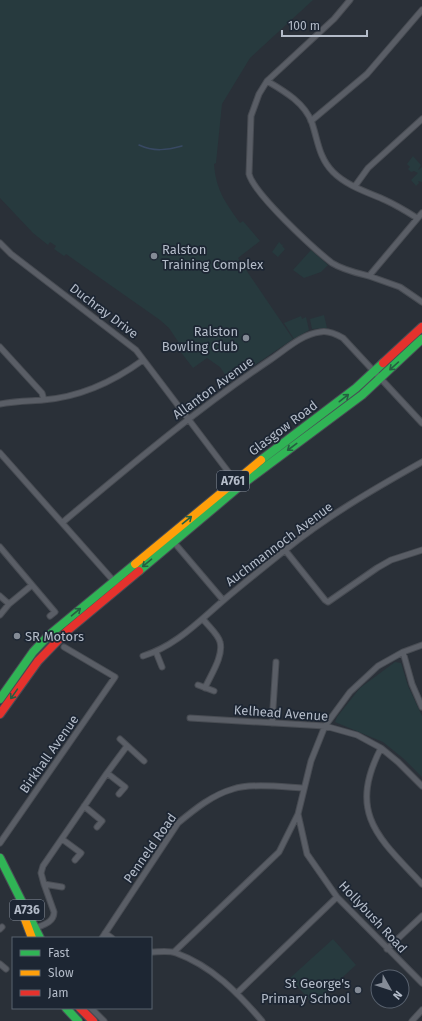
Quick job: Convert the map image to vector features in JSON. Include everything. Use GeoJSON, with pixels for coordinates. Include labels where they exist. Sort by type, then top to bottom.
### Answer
{"type":"FeatureCollection","features":[{"type":"Feature","properties":{"kind":"main road","name":"Glasgow Road"},"geometry":{"type":"LineString","coordinates":[[404,351],[422,328]]}},
{"type":"Feature","properties":{"kind":"main road","name":"Glasgow Road"},"geometry":{"type":"LineString","coordinates":[[20,670],[46,638],[116,584],[237,483],[348,406],[404,351],[422,339]]}},
{"type":"Feature","properties":{"kind":"main road","name":"Glasgow Road"},"geometry":{"type":"LineString","coordinates":[[28,675],[56,642],[116,584]]}},
{"type":"Feature","properties":{"kind":"main road"},"geometry":{"type":"LineString","coordinates":[[20,670],[28,675]]}},
{"type":"Feature","properties":{"kind":"main road","name":"A761"},"geometry":{"type":"LineString","coordinates":[[0,699],[20,670]]}},
{"type":"Feature","properties":{"kind":"main road","name":"A761"},"geometry":{"type":"LineString","coordinates":[[0,714],[28,675]]}},
{"type":"Feature","properties":{"kind":"main road","name":"A736"},"geometry":{"type":"LineString","coordinates":[[0,858],[13,882],[32,932]]}},
{"type":"Feature","properties":{"kind":"main road"},"geometry":{"type":"LineString","coordinates":[[67,1009],[78,1021]]}},
{"type":"Feature","properties":{"kind":"main road"},"geometry":{"type":"LineString","coordinates":[[81,1009],[93,1021]]}},
{"type":"Feature","properties":{"kind":"street"},"geometry":{"type":"LineString","coordinates":[[350,0],[334,19],[268,81],[259,94],[251,116],[249,167],[251,180],[281,218],[332,263],[400,287],[422,302]]}},
{"type":"Feature","properties":{"kind":"street"},"geometry":{"type":"LineString","coordinates":[[311,121],[367,74],[422,10]]}},
{"type":"Feature","properties":{"kind":"street"},"geometry":{"type":"LineString","coordinates":[[268,81],[287,93],[311,121],[318,148],[327,164],[340,178],[354,186],[387,200],[417,218]]}},
{"type":"Feature","properties":{"kind":"street"},"geometry":{"type":"LineString","coordinates":[[354,186],[373,164],[422,119]]}},
{"type":"Feature","properties":{"kind":"street"},"geometry":{"type":"LineString","coordinates":[[369,276],[422,213]]}},
{"type":"Feature","properties":{"kind":"street","name":"Duchray Drive"},"geometry":{"type":"LineString","coordinates":[[0,243],[11,254],[136,350],[237,483]]}},
{"type":"Feature","properties":{"kind":"street","name":"Allanton Avenue"},"geometry":{"type":"LineString","coordinates":[[63,522],[188,419],[289,347],[307,336],[320,332],[329,332],[343,338],[422,423]]}},
{"type":"Feature","properties":{"kind":"street"},"geometry":{"type":"LineString","coordinates":[[0,347],[42,393],[44,400]]}},
{"type":"Feature","properties":{"kind":"street"},"geometry":{"type":"LineString","coordinates":[[0,404],[70,396],[102,386],[143,360]]}},
{"type":"Feature","properties":{"kind":"street"},"geometry":{"type":"LineString","coordinates":[[0,453],[63,522],[116,584]]}},
{"type":"Feature","properties":{"kind":"street","name":"Auchmannoch Avenue"},"geometry":{"type":"LineString","coordinates":[[143,656],[156,652],[203,619],[223,600],[285,550],[347,506],[422,462]]}},
{"type":"Feature","properties":{"kind":"street"},"geometry":{"type":"LineString","coordinates":[[171,538],[223,600]]}},
{"type":"Feature","properties":{"kind":"street"},"geometry":{"type":"LineString","coordinates":[[0,548],[55,612],[50,616]]}},
{"type":"Feature","properties":{"kind":"street"},"geometry":{"type":"LineString","coordinates":[[285,550],[328,602],[391,560],[422,550]]}},
{"type":"Feature","properties":{"kind":"street"},"geometry":{"type":"LineString","coordinates":[[0,615],[9,604],[32,585]]}},
{"type":"Feature","properties":{"kind":"street"},"geometry":{"type":"LineString","coordinates":[[0,596],[9,604]]}},
{"type":"Feature","properties":{"kind":"street"},"geometry":{"type":"LineString","coordinates":[[203,619],[217,637],[220,642],[221,649],[205,688]]}},
{"type":"Feature","properties":{"kind":"street","name":"Hollybush Road"},"geometry":{"type":"LineString","coordinates":[[422,645],[403,652],[378,666],[350,692],[325,726],[311,761],[298,814],[307,854],[337,897],[422,983]]}},
{"type":"Feature","properties":{"kind":"street","name":"Birkhall Avenue"},"geometry":{"type":"LineString","coordinates":[[0,843],[115,677],[64,647]]}},
{"type":"Feature","properties":{"kind":"street"},"geometry":{"type":"LineString","coordinates":[[156,652],[162,666]]}},
{"type":"Feature","properties":{"kind":"street"},"geometry":{"type":"LineString","coordinates":[[403,652],[412,684],[422,707]]}},
{"type":"Feature","properties":{"kind":"street"},"geometry":{"type":"LineString","coordinates":[[272,723],[276,662]]}},
{"type":"Feature","properties":{"kind":"street"},"geometry":{"type":"LineString","coordinates":[[198,685],[214,691]]}},
{"type":"Feature","properties":{"kind":"street","name":"Kelhead Avenue"},"geometry":{"type":"LineString","coordinates":[[190,718],[325,726],[357,735],[381,748],[398,762],[422,786]]}},
{"type":"Feature","properties":{"kind":"street"},"geometry":{"type":"LineString","coordinates":[[120,739],[144,761]]}},
{"type":"Feature","properties":{"kind":"street"},"geometry":{"type":"LineString","coordinates":[[32,932],[54,917],[54,912],[41,873],[43,866],[127,746]]}},
{"type":"Feature","properties":{"kind":"street"},"geometry":{"type":"LineString","coordinates":[[381,748],[371,767],[367,780],[366,795],[371,821],[384,844],[422,884]]}},
{"type":"Feature","properties":{"kind":"street"},"geometry":{"type":"LineString","coordinates":[[107,773],[125,787],[119,794]]}},
{"type":"Feature","properties":{"kind":"street","name":"Penneld Road"},"geometry":{"type":"LineString","coordinates":[[103,937],[178,823],[194,809],[209,799],[234,788],[270,786],[304,788]]}},
{"type":"Feature","properties":{"kind":"street"},"geometry":{"type":"LineString","coordinates":[[84,806],[102,821],[97,827]]}},
{"type":"Feature","properties":{"kind":"street"},"geometry":{"type":"LineString","coordinates":[[174,952],[279,852],[298,814]]}},
{"type":"Feature","properties":{"kind":"street"},"geometry":{"type":"LineString","coordinates":[[62,839],[81,853],[75,860]]}},
{"type":"Feature","properties":{"kind":"street"},"geometry":{"type":"LineString","coordinates":[[44,884],[62,887]]}},
{"type":"Feature","properties":{"kind":"street"},"geometry":{"type":"LineString","coordinates":[[237,993],[337,897]]}},
{"type":"Feature","properties":{"kind":"street"},"geometry":{"type":"LineString","coordinates":[[387,949],[422,916]]}},
{"type":"Feature","properties":{"kind":"street"},"geometry":{"type":"LineString","coordinates":[[105,933],[111,937]]}},
{"type":"Feature","properties":{"kind":"street"},"geometry":{"type":"LineString","coordinates":[[152,952],[174,952],[216,975],[237,993],[262,1021]]}},
{"type":"Feature","properties":{"kind":"street"},"geometry":{"type":"LineString","coordinates":[[0,964],[6,969]]}},
{"type":"Feature","properties":{"kind":"street"},"geometry":{"type":"LineString","coordinates":[[92,1009],[104,1021]]}},
{"type":"Feature","properties":{"kind":"street"},"geometry":{"type":"LineString","coordinates":[[412,1021],[422,1010]]}},
{"type":"Feature","properties":{"kind":"green space"},"geometry":{"type":"Polygon","coordinates":[[[0,0],[313,0],[250,58],[222,104],[216,163],[214,164],[219,189],[226,202],[240,223],[243,221],[260,241],[238,258],[293,339],[230,382],[220,367],[207,358],[193,368],[180,351],[183,349],[169,328],[160,320],[66,254],[64,256],[54,249],[56,246],[50,242],[48,245],[33,233],[0,198],[0,0]]]}},
{"type":"Feature","properties":{"kind":"green space"},"geometry":{"type":"Polygon","coordinates":[[[413,156],[421,165],[418,170],[422,167],[422,182],[418,181],[419,183],[416,186],[411,180],[418,173],[414,171],[411,172],[408,169],[410,167],[407,164],[413,156]]]}},
{"type":"Feature","properties":{"kind":"green space"},"geometry":{"type":"Polygon","coordinates":[[[279,242],[282,245],[284,244],[282,246],[285,249],[278,257],[272,252],[279,242]]]}},
{"type":"Feature","properties":{"kind":"green space"},"geometry":{"type":"Polygon","coordinates":[[[311,250],[328,265],[321,272],[304,278],[293,270],[311,250]]]}},
{"type":"Feature","properties":{"kind":"green space"},"geometry":{"type":"Polygon","coordinates":[[[324,315],[327,328],[312,329],[310,319],[324,315]]]}},
{"type":"Feature","properties":{"kind":"green space"},"geometry":{"type":"Polygon","coordinates":[[[301,316],[302,319],[306,317],[309,330],[294,339],[284,323],[301,316]]]}},
{"type":"Feature","properties":{"kind":"green space"},"geometry":{"type":"Polygon","coordinates":[[[395,662],[401,663],[408,686],[422,716],[422,777],[404,759],[383,742],[335,722],[337,717],[360,688],[395,662]]]}},
{"type":"Feature","properties":{"kind":"green space"},"geometry":{"type":"Polygon","coordinates":[[[333,939],[356,965],[313,1004],[290,978],[333,939]]]}},
{"type":"Feature","properties":{"kind":"waterway"},"geometry":{"type":"LineString","coordinates":[[139,145],[150,149],[160,150],[182,146]]}},
{"type":"Feature","properties":{"kind":"traffic: fast"},"geometry":{"type":"LineString","coordinates":[[139,571],[240,486],[362,395],[422,339]]}},
{"type":"Feature","properties":{"kind":"traffic: fast"},"geometry":{"type":"LineString","coordinates":[[261,460],[356,388],[383,363]]}},
{"type":"Feature","properties":{"kind":"traffic: fast"},"geometry":{"type":"LineString","coordinates":[[0,699],[33,652],[49,635],[135,564]]}},
{"type":"Feature","properties":{"kind":"traffic: fast"},"geometry":{"type":"LineString","coordinates":[[0,858],[40,937]]}},
{"type":"Feature","properties":{"kind":"traffic: fast"},"geometry":{"type":"LineString","coordinates":[[67,1009],[78,1021]]}},
{"type":"Feature","properties":{"kind":"traffic: slow"},"geometry":{"type":"LineString","coordinates":[[135,564],[261,460]]}},
{"type":"Feature","properties":{"kind":"traffic: slow"},"geometry":{"type":"LineString","coordinates":[[20,906],[32,937]]}},
{"type":"Feature","properties":{"kind":"traffic: jam"},"geometry":{"type":"LineString","coordinates":[[383,363],[422,327]]}},
{"type":"Feature","properties":{"kind":"traffic: jam"},"geometry":{"type":"LineString","coordinates":[[0,714],[38,661],[67,631],[139,571]]}},
{"type":"Feature","properties":{"kind":"traffic: jam"},"geometry":{"type":"LineString","coordinates":[[81,1009],[93,1021]]}},
{"type":"Feature","properties":{"kind":"place","name":"Ralston Training Complex"},"geometry":{"type":"Point","coordinates":[154,256]}},
{"type":"Feature","properties":{"kind":"place","name":"Ralston Bowling Club"},"geometry":{"type":"Point","coordinates":[246,338]}},
{"type":"Feature","properties":{"kind":"place","name":"SR Motors"},"geometry":{"type":"Point","coordinates":[17,636]}},
{"type":"Feature","properties":{"kind":"place","name":"St George's Primary School"},"geometry":{"type":"Point","coordinates":[358,990]}}]}
